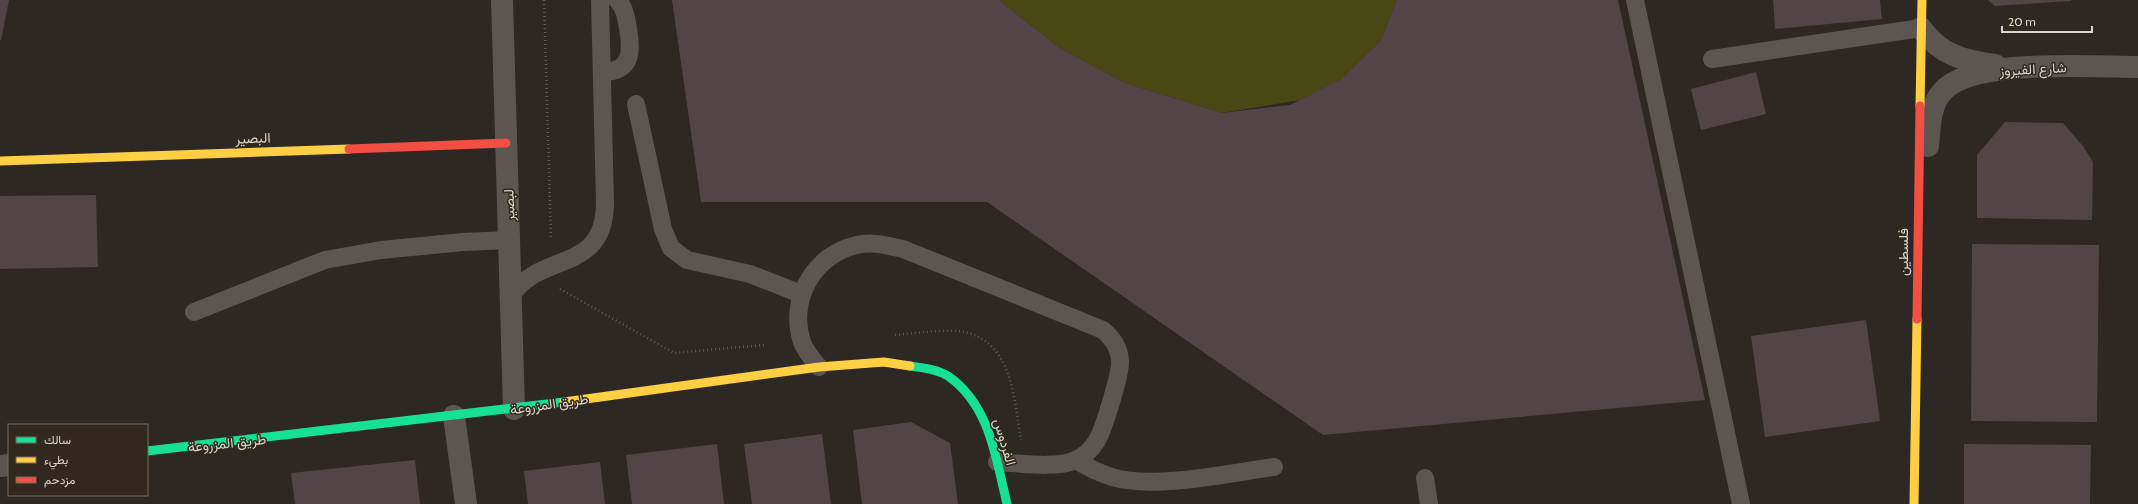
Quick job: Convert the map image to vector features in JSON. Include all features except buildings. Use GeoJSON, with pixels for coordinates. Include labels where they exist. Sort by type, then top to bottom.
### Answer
{"type":"FeatureCollection","features":[{"type":"Feature","properties":{"kind":"street","name":"لبصير"},"geometry":{"type":"LineString","coordinates":[[502,0],[514,409]]}},
{"type":"Feature","properties":{"kind":"street","name":"فلسطين"},"geometry":{"type":"LineString","coordinates":[[1914,504],[1917,353],[1917,192],[1922,0]]}},
{"type":"Feature","properties":{"kind":"street"},"geometry":{"type":"LineString","coordinates":[[1921,28],[1936,45],[1952,56],[1967,61],[2008,67]]}},
{"type":"Feature","properties":{"kind":"street","name":"شارع الفيروز"},"geometry":{"type":"LineString","coordinates":[[1917,192],[1927,158],[1932,108],[1942,92],[1958,79],[2008,67],[2138,67]]}},
{"type":"Feature","properties":{"kind":"street","name":"البصير"},"geometry":{"type":"LineString","coordinates":[[0,161],[506,143]]}},
{"type":"Feature","properties":{"kind":"street","name":"طريق المزروعة"},"geometry":{"type":"LineString","coordinates":[[148,451],[514,409],[819,367],[884,362],[931,369],[948,376]]}},
{"type":"Feature","properties":{"kind":"street","name":"الفردوس"},"geometry":{"type":"LineString","coordinates":[[948,376],[961,387],[982,414],[989,430],[1006,504]]}},
{"type":"Feature","properties":{"kind":"street"},"geometry":{"type":"LineString","coordinates":[[454,416],[466,504]]}},
{"type":"Feature","properties":{"kind":"lane"},"geometry":{"type":"LineString","coordinates":[[511,296],[519,284],[535,274],[579,255],[589,248],[597,238],[602,227],[605,202],[600,0]]}},
{"type":"Feature","properties":{"kind":"lane"},"geometry":{"type":"LineString","coordinates":[[602,72],[610,72],[618,69],[630,57],[631,48],[626,16],[617,0]]}},
{"type":"Feature","properties":{"kind":"lane"},"geometry":{"type":"LineString","coordinates":[[1635,0],[1740,504]]}},
{"type":"Feature","properties":{"kind":"lane"},"geometry":{"type":"LineString","coordinates":[[1712,59],[1921,28]]}},
{"type":"Feature","properties":{"kind":"lane"},"geometry":{"type":"LineString","coordinates":[[636,104],[663,229],[671,248],[687,260],[750,274],[801,294]]}},
{"type":"Feature","properties":{"kind":"lane"},"geometry":{"type":"LineString","coordinates":[[194,312],[325,260],[381,250],[463,242],[510,240]]}},
{"type":"Feature","properties":{"kind":"lane"},"geometry":{"type":"LineString","coordinates":[[819,367],[802,342],[798,309],[801,294],[817,267],[829,257],[843,249],[858,244],[873,243],[903,249],[1103,330],[1112,339],[1118,350],[1120,363],[1118,375],[1096,442],[1088,453],[1076,460],[1062,464],[997,462]]}},
{"type":"Feature","properties":{"kind":"lane"},"geometry":{"type":"LineString","coordinates":[[1076,460],[1093,470],[1112,477],[1132,481],[1172,481],[1274,468]]}},
{"type":"Feature","properties":{"kind":"lane"},"geometry":{"type":"LineString","coordinates":[[1425,478],[1429,504]]}},
{"type":"Feature","properties":{"kind":"shaded area"},"geometry":{"type":"Polygon","coordinates":[[[999,0],[1397,0],[1381,40],[1341,79],[1300,100],[1222,113],[1125,83],[1060,48],[999,0]]]}},
{"type":"Feature","properties":{"kind":"traffic: fast"},"geometry":{"type":"LineString","coordinates":[[910,366],[935,370],[948,376],[962,388],[973,402],[982,417],[995,451],[1007,504]]}},
{"type":"Feature","properties":{"kind":"traffic: fast"},"geometry":{"type":"LineString","coordinates":[[148,451],[564,402]]}},
{"type":"Feature","properties":{"kind":"traffic: slow"},"geometry":{"type":"LineString","coordinates":[[1920,106],[1922,0]]}},
{"type":"Feature","properties":{"kind":"traffic: slow"},"geometry":{"type":"LineString","coordinates":[[0,161],[349,149]]}},
{"type":"Feature","properties":{"kind":"traffic: slow"},"geometry":{"type":"LineString","coordinates":[[1914,504],[1917,319]]}},
{"type":"Feature","properties":{"kind":"traffic: slow"},"geometry":{"type":"LineString","coordinates":[[564,402],[819,367],[884,362],[910,366]]}},
{"type":"Feature","properties":{"kind":"traffic: jam"},"geometry":{"type":"LineString","coordinates":[[1917,319],[1920,106]]}},
{"type":"Feature","properties":{"kind":"traffic: jam"},"geometry":{"type":"LineString","coordinates":[[349,149],[506,143]]}}]}
